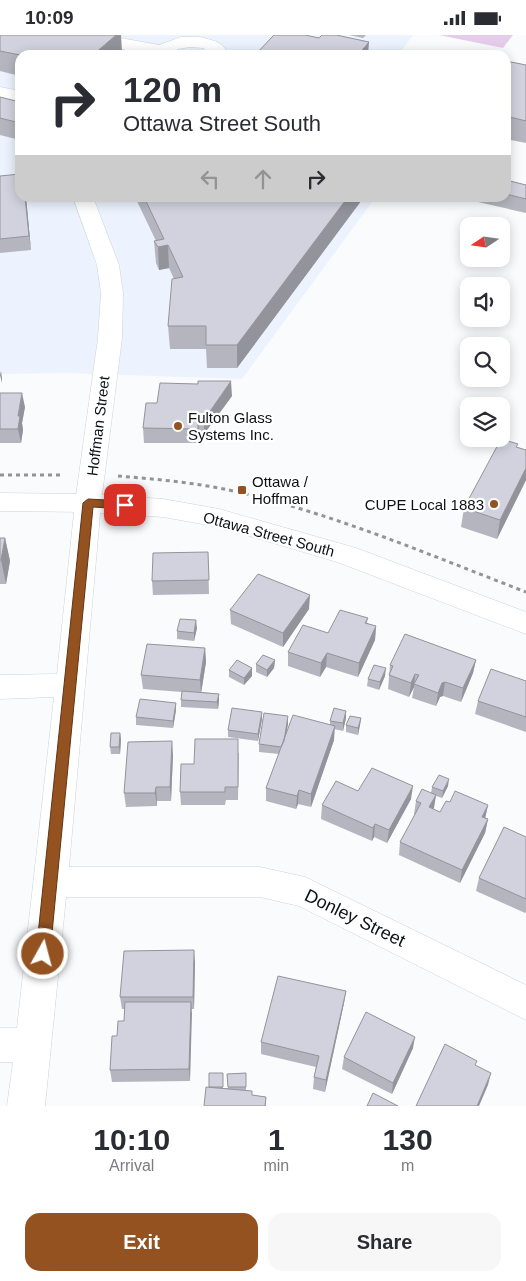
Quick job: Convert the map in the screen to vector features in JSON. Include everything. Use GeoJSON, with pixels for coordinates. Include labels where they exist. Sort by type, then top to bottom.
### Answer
{"type":"FeatureCollection","features":[{"type":"Feature","properties":{"kind":"street"},"geometry":{"type":"LineString","coordinates":[[79,35],[148,50]]}},
{"type":"Feature","properties":{"kind":"street"},"geometry":{"type":"LineString","coordinates":[[166,50],[176,43],[197,42],[214,47],[216,50]]}},
{"type":"Feature","properties":{"kind":"street"},"geometry":{"type":"LineString","coordinates":[[0,93],[15,96]]}},
{"type":"Feature","properties":{"kind":"street","name":"Hoffman Street"},"geometry":{"type":"LineString","coordinates":[[26,1106],[16,1045],[51,882],[88,503],[110,338],[112,293],[110,271],[104,250],[85,202]]}},
{"type":"Feature","properties":{"kind":"street","name":"Ottawa Street South"},"geometry":{"type":"LineString","coordinates":[[0,502],[88,503],[163,508],[219,518],[346,555],[526,623]]}},
{"type":"Feature","properties":{"kind":"street"},"geometry":{"type":"LineString","coordinates":[[0,687],[70,685]]}},
{"type":"Feature","properties":{"kind":"street","name":"Donley Street"},"geometry":{"type":"LineString","coordinates":[[51,882],[260,883],[306,892],[526,1003]]}},
{"type":"Feature","properties":{"kind":"path"},"geometry":{"type":"LineString","coordinates":[[0,475],[59,475]]}},
{"type":"Feature","properties":{"kind":"shaded area"},"geometry":{"type":"Polygon","coordinates":[[[0,35],[413,35],[402,50],[15,50],[15,202],[372,202],[242,379],[66,373],[0,374],[0,35]]]}},
{"type":"Feature","properties":{"kind":"shaded area"},"geometry":{"type":"Polygon","coordinates":[[[439,35],[513,35],[503,48],[439,35]]]}},
{"type":"Feature","properties":{"kind":"building"},"geometry":{"type":"Polygon","coordinates":[[[0,35],[116,35],[99,50],[15,50],[15,54],[0,51],[0,35]]]}},
{"type":"Feature","properties":{"kind":"building"},"geometry":{"type":"Polygon","coordinates":[[[274,35],[305,35],[319,38],[322,35],[336,35],[369,42],[362,50],[260,50],[274,35]]]}},
{"type":"Feature","properties":{"kind":"building"},"geometry":{"type":"Polygon","coordinates":[[[511,62],[526,65],[526,121],[511,117],[511,62]]]}},
{"type":"Feature","properties":{"kind":"building"},"geometry":{"type":"Polygon","coordinates":[[[0,97],[15,101],[15,122],[0,118],[0,97]]]}},
{"type":"Feature","properties":{"kind":"building"},"geometry":{"type":"Polygon","coordinates":[[[15,174],[15,202],[26,202],[29,236],[0,239],[0,176],[15,174]]]}},
{"type":"Feature","properties":{"kind":"building"},"geometry":{"type":"Polygon","coordinates":[[[511,181],[526,185],[526,199],[511,195],[511,181]]]}},
{"type":"Feature","properties":{"kind":"building"},"geometry":{"type":"Polygon","coordinates":[[[146,202],[344,202],[237,345],[206,345],[206,326],[168,326],[172,279],[183,277],[168,245],[158,247],[154,241],[164,239],[146,202]]]}},
{"type":"Feature","properties":{"kind":"building"},"geometry":{"type":"Polygon","coordinates":[[[198,381],[231,381],[204,420],[198,420],[198,429],[143,428],[146,403],[157,403],[160,383],[198,384],[198,381]]]}},
{"type":"Feature","properties":{"kind":"building"},"geometry":{"type":"Polygon","coordinates":[[[0,393],[22,393],[18,429],[0,429],[0,393]]]}},
{"type":"Feature","properties":{"kind":"building","name":"CUPE Local 1883"},"geometry":{"type":"Polygon","coordinates":[[[510,442],[518,444],[516,447],[526,450],[526,468],[500,520],[464,508],[497,447],[510,447],[510,442]]]}},
{"type":"Feature","properties":{"kind":"building"},"geometry":{"type":"Polygon","coordinates":[[[0,538],[5,538],[1,560],[0,560],[0,538]]]}},
{"type":"Feature","properties":{"kind":"building"},"geometry":{"type":"Polygon","coordinates":[[[208,552],[209,580],[152,581],[153,553],[208,552]]]}},
{"type":"Feature","properties":{"kind":"building"},"geometry":{"type":"Polygon","coordinates":[[[258,574],[310,595],[283,633],[230,610],[258,574]]]}},
{"type":"Feature","properties":{"kind":"building"},"geometry":{"type":"Polygon","coordinates":[[[340,610],[368,618],[365,623],[376,626],[359,663],[327,653],[321,663],[288,652],[303,625],[328,633],[340,610]]]}},
{"type":"Feature","properties":{"kind":"building"},"geometry":{"type":"Polygon","coordinates":[[[180,619],[196,620],[194,633],[177,631],[180,619]]]}},
{"type":"Feature","properties":{"kind":"building"},"geometry":{"type":"Polygon","coordinates":[[[405,634],[476,660],[463,688],[445,682],[442,683],[438,693],[414,684],[419,675],[415,674],[411,683],[389,675],[393,666],[390,665],[405,634]]]}},
{"type":"Feature","properties":{"kind":"building"},"geometry":{"type":"Polygon","coordinates":[[[147,644],[205,648],[200,680],[141,675],[147,644]]]}},
{"type":"Feature","properties":{"kind":"building"},"geometry":{"type":"Polygon","coordinates":[[[263,655],[275,660],[267,670],[256,664],[263,655]]]}},
{"type":"Feature","properties":{"kind":"building"},"geometry":{"type":"Polygon","coordinates":[[[237,660],[252,668],[244,678],[229,670],[237,660]]]}},
{"type":"Feature","properties":{"kind":"building"},"geometry":{"type":"Polygon","coordinates":[[[374,665],[386,668],[380,682],[368,679],[374,665]]]}},
{"type":"Feature","properties":{"kind":"building"},"geometry":{"type":"Polygon","coordinates":[[[491,669],[526,681],[526,717],[478,701],[491,669]]]}},
{"type":"Feature","properties":{"kind":"building"},"geometry":{"type":"Polygon","coordinates":[[[182,691],[219,694],[217,702],[181,700],[182,691]]]}},
{"type":"Feature","properties":{"kind":"building"},"geometry":{"type":"Polygon","coordinates":[[[140,699],[176,703],[173,721],[136,717],[140,699]]]}},
{"type":"Feature","properties":{"kind":"building"},"geometry":{"type":"Polygon","coordinates":[[[232,708],[262,712],[258,734],[228,730],[232,708]]]}},
{"type":"Feature","properties":{"kind":"building"},"geometry":{"type":"Polygon","coordinates":[[[334,708],[346,711],[343,723],[330,721],[334,708]]]}},
{"type":"Feature","properties":{"kind":"building"},"geometry":{"type":"Polygon","coordinates":[[[264,713],[288,716],[284,741],[281,747],[259,744],[264,713]]]}},
{"type":"Feature","properties":{"kind":"building"},"geometry":{"type":"Polygon","coordinates":[[[293,715],[335,726],[311,794],[299,790],[297,796],[266,788],[293,715]]]}},
{"type":"Feature","properties":{"kind":"building"},"geometry":{"type":"Polygon","coordinates":[[[350,716],[361,718],[358,728],[346,725],[350,716]]]}},
{"type":"Feature","properties":{"kind":"building"},"geometry":{"type":"Polygon","coordinates":[[[111,733],[120,733],[119,747],[110,747],[111,733]]]}},
{"type":"Feature","properties":{"kind":"building"},"geometry":{"type":"Polygon","coordinates":[[[195,739],[238,739],[238,787],[225,787],[225,792],[180,792],[181,764],[194,764],[195,739]]]}},
{"type":"Feature","properties":{"kind":"building"},"geometry":{"type":"Polygon","coordinates":[[[172,741],[170,787],[156,787],[155,793],[124,793],[128,742],[172,741]]]}},
{"type":"Feature","properties":{"kind":"building"},"geometry":{"type":"Polygon","coordinates":[[[372,768],[413,786],[389,830],[375,824],[373,828],[322,805],[336,781],[358,791],[372,768]]]}},
{"type":"Feature","properties":{"kind":"building"},"geometry":{"type":"Polygon","coordinates":[[[439,775],[449,779],[443,791],[432,787],[439,775]]]}},
{"type":"Feature","properties":{"kind":"building"},"geometry":{"type":"Polygon","coordinates":[[[422,789],[436,795],[429,807],[440,812],[446,801],[450,802],[455,791],[488,805],[482,817],[488,819],[462,870],[400,842],[421,803],[416,801],[422,789]]]}},
{"type":"Feature","properties":{"kind":"building"},"geometry":{"type":"Polygon","coordinates":[[[504,827],[526,837],[526,899],[479,878],[504,827]]]}},
{"type":"Feature","properties":{"kind":"building"},"geometry":{"type":"Polygon","coordinates":[[[194,950],[193,997],[120,997],[124,951],[194,950]]]}},
{"type":"Feature","properties":{"kind":"building"},"geometry":{"type":"Polygon","coordinates":[[[278,976],[346,991],[326,1080],[314,1077],[319,1056],[261,1042],[278,976]]]}},
{"type":"Feature","properties":{"kind":"building"},"geometry":{"type":"Polygon","coordinates":[[[125,1002],[191,1002],[189,1069],[110,1070],[112,1036],[117,1036],[118,1021],[124,1021],[125,1002]]]}},
{"type":"Feature","properties":{"kind":"building"},"geometry":{"type":"Polygon","coordinates":[[[366,1012],[415,1037],[393,1083],[344,1057],[366,1012]]]}},
{"type":"Feature","properties":{"kind":"building"},"geometry":{"type":"Polygon","coordinates":[[[445,1044],[477,1061],[475,1065],[491,1073],[477,1106],[416,1106],[445,1044]]]}},
{"type":"Feature","properties":{"kind":"building"},"geometry":{"type":"Polygon","coordinates":[[[209,1073],[223,1073],[223,1087],[209,1087],[209,1073]]]}},
{"type":"Feature","properties":{"kind":"building"},"geometry":{"type":"Polygon","coordinates":[[[246,1073],[246,1087],[228,1087],[227,1074],[246,1073]]]}},
{"type":"Feature","properties":{"kind":"building"},"geometry":{"type":"Polygon","coordinates":[[[206,1087],[252,1091],[252,1095],[266,1097],[265,1106],[204,1106],[206,1087]]]}},
{"type":"Feature","properties":{"kind":"building"},"geometry":{"type":"Polygon","coordinates":[[[373,1093],[398,1106],[367,1106],[373,1093]]]}},
{"type":"Feature","properties":{"kind":"place","name":"Fulton Glass Systems Inc."},"geometry":{"type":"Point","coordinates":[178,426]}},
{"type":"Feature","properties":{"kind":"place","name":"Ottawa / Hoffman"},"geometry":{"type":"Point","coordinates":[242,490]}},
{"type":"Feature","properties":{"kind":"place","name":"CUPE Local 1883"},"geometry":{"type":"Point","coordinates":[494,504]}},
{"type":"Feature","properties":{"kind":"route"},"geometry":{"type":"LineString","coordinates":[[43,954],[88,503],[125,505]]}}]}
